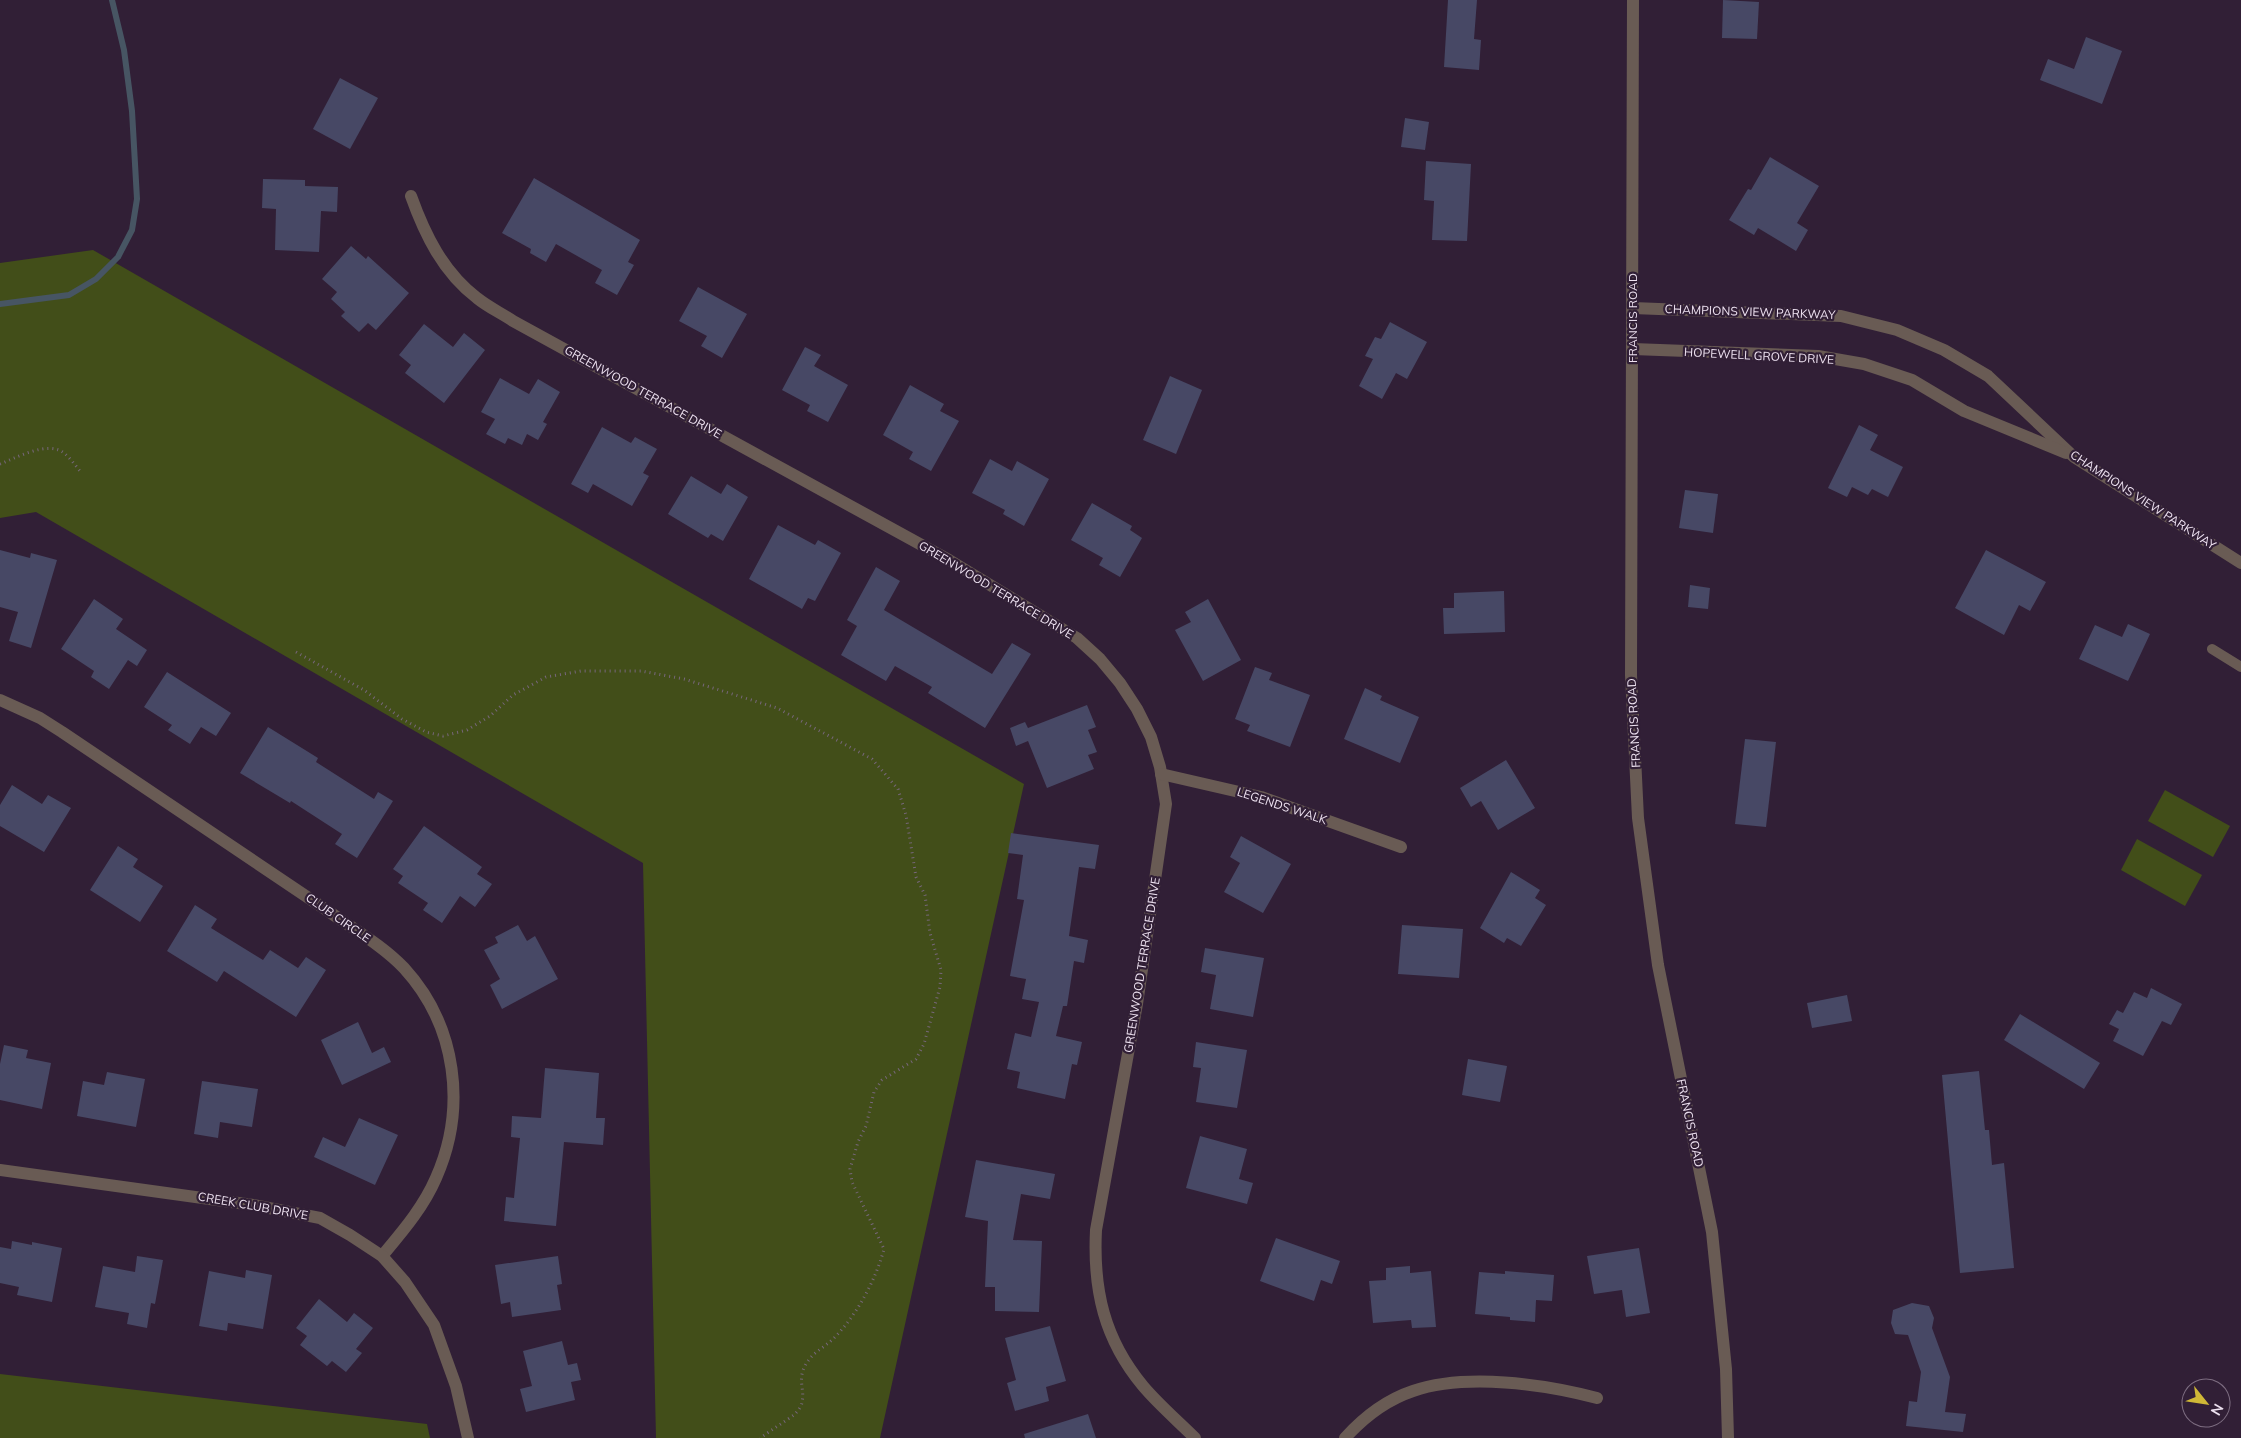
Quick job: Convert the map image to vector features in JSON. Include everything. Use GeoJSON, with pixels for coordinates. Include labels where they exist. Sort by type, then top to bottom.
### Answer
{"type":"FeatureCollection","features":[{"type":"Feature","properties":{"kind":"street","name":"FRANCIS ROAD"},"geometry":{"type":"LineString","coordinates":[[1633,0],[1631,675],[1638,818],[1658,965],[1712,1232],[1726,1369],[1728,1438]]}},
{"type":"Feature","properties":{"kind":"street","name":"GREENWOOD TERRACE DRIVE"},"geometry":{"type":"LineString","coordinates":[[411,196],[421,225],[436,253],[455,277],[478,298],[513,321],[949,560],[1077,638],[1100,659],[1120,683],[1137,709],[1151,737],[1161,774],[1166,804],[1137,1004],[1096,1230],[1095,1261],[1098,1292],[1106,1322],[1118,1350],[1144,1387],[1194,1438]]}},
{"type":"Feature","properties":{"kind":"street","name":"CHAMPIONS VIEW PARKWAY"},"geometry":{"type":"LineString","coordinates":[[1633,308],[1842,316],[1897,330],[1944,350],[1988,376],[2074,457],[2241,564]]}},
{"type":"Feature","properties":{"kind":"street","name":"HOPEWELL GROVE DRIVE"},"geometry":{"type":"LineString","coordinates":[[1633,349],[1818,356],[1864,364],[1912,380],[1964,411],[2074,457]]}},
{"type":"Feature","properties":{"kind":"street","name":"CLUB CIRCLE"},"geometry":{"type":"LineString","coordinates":[[0,700],[40,718],[62,732],[353,928],[404,968],[423,995],[438,1022],[449,1052],[454,1083],[453,1116],[447,1150],[436,1180],[420,1208],[382,1256]]}},
{"type":"Feature","properties":{"kind":"street","name":"LEGENDS WALK"},"geometry":{"type":"LineString","coordinates":[[1161,774],[1261,797],[1401,847]]}},
{"type":"Feature","properties":{"kind":"street","name":"CREEK CLUB DRIVE"},"geometry":{"type":"LineString","coordinates":[[0,1170],[254,1205],[320,1218],[382,1256],[405,1282],[434,1325],[456,1386],[468,1438]]}},
{"type":"Feature","properties":{"kind":"street"},"geometry":{"type":"LineString","coordinates":[[1345,1438],[1359,1422],[1384,1404],[1413,1391],[1443,1384],[1505,1383],[1536,1385],[1597,1398]]}},
{"type":"Feature","properties":{"kind":"lane"},"geometry":{"type":"LineString","coordinates":[[2212,649],[2241,667]]}},
{"type":"Feature","properties":{"kind":"path"},"geometry":{"type":"LineString","coordinates":[[0,464],[26,453],[46,448],[63,452],[80,471]]}},
{"type":"Feature","properties":{"kind":"path"},"geometry":{"type":"LineString","coordinates":[[296,652],[364,690],[402,718],[426,732],[442,736],[467,730],[490,716],[514,695],[546,677],[581,671],[596,671],[641,672],[684,678],[785,712],[872,759],[898,789],[906,815],[916,877],[925,895],[930,933],[941,970],[940,987],[924,1044],[916,1060],[882,1080],[874,1092],[866,1126],[858,1142],[850,1169],[852,1182],[884,1249],[874,1279],[849,1320],[836,1336],[812,1354],[801,1378],[802,1402],[798,1411],[760,1438]]}},
{"type":"Feature","properties":{"kind":"green space"},"geometry":{"type":"Polygon","coordinates":[[[93,250],[1024,784],[880,1438],[656,1438],[643,863],[36,512],[0,518],[0,263],[93,250]]]}},
{"type":"Feature","properties":{"kind":"green space"},"geometry":{"type":"Polygon","coordinates":[[[2165,790],[2230,826],[2213,857],[2148,821],[2165,790]]]}},
{"type":"Feature","properties":{"kind":"green space"},"geometry":{"type":"Polygon","coordinates":[[[2137,839],[2202,875],[2185,906],[2121,870],[2137,839]]]}},
{"type":"Feature","properties":{"kind":"green space"},"geometry":{"type":"Polygon","coordinates":[[[0,1374],[427,1424],[430,1438],[0,1438],[0,1374]]]}},
{"type":"Feature","properties":{"kind":"building"},"geometry":{"type":"Polygon","coordinates":[[[1448,0],[1477,0],[1474,39],[1481,40],[1479,70],[1444,67],[1448,0]]]}},
{"type":"Feature","properties":{"kind":"building"},"geometry":{"type":"Polygon","coordinates":[[[1723,0],[1759,2],[1757,39],[1722,38],[1723,0]]]}},
{"type":"Feature","properties":{"kind":"building"},"geometry":{"type":"Polygon","coordinates":[[[2086,37],[2122,51],[2102,104],[2040,80],[2048,59],[2074,69],[2086,37]]]}},
{"type":"Feature","properties":{"kind":"building"},"geometry":{"type":"Polygon","coordinates":[[[340,78],[378,98],[350,149],[313,129],[340,78]]]}},
{"type":"Feature","properties":{"kind":"building"},"geometry":{"type":"Polygon","coordinates":[[[1405,118],[1429,122],[1425,150],[1401,147],[1405,118]]]}},
{"type":"Feature","properties":{"kind":"building"},"geometry":{"type":"Polygon","coordinates":[[[1770,157],[1819,186],[1797,223],[1808,230],[1796,251],[1758,228],[1754,235],[1729,220],[1748,189],[1751,190],[1770,157]]]}},
{"type":"Feature","properties":{"kind":"building"},"geometry":{"type":"Polygon","coordinates":[[[1426,161],[1471,164],[1467,241],[1432,240],[1434,201],[1424,200],[1426,161]]]}},
{"type":"Feature","properties":{"kind":"building"},"geometry":{"type":"Polygon","coordinates":[[[534,178],[640,240],[628,262],[634,265],[617,295],[595,283],[602,270],[556,244],[546,262],[530,253],[531,249],[502,233],[534,178]]]}},
{"type":"Feature","properties":{"kind":"building"},"geometry":{"type":"Polygon","coordinates":[[[263,179],[305,180],[305,186],[338,187],[337,212],[321,211],[319,252],[275,250],[276,209],[262,208],[263,179]]]}},
{"type":"Feature","properties":{"kind":"building"},"geometry":{"type":"Polygon","coordinates":[[[351,246],[366,259],[368,256],[409,293],[376,330],[368,323],[359,332],[341,316],[345,312],[331,299],[337,292],[322,279],[351,246]]]}},
{"type":"Feature","properties":{"kind":"building"},"geometry":{"type":"Polygon","coordinates":[[[698,287],[747,314],[722,358],[701,346],[707,336],[679,321],[698,287]]]}},
{"type":"Feature","properties":{"kind":"building"},"geometry":{"type":"Polygon","coordinates":[[[1390,322],[1427,342],[1407,379],[1396,373],[1382,399],[1359,386],[1373,359],[1365,356],[1375,337],[1381,339],[1390,322]]]}},
{"type":"Feature","properties":{"kind":"building"},"geometry":{"type":"Polygon","coordinates":[[[424,324],[453,347],[464,333],[485,350],[444,403],[405,373],[411,365],[399,355],[424,324]]]}},
{"type":"Feature","properties":{"kind":"building"},"geometry":{"type":"Polygon","coordinates":[[[805,347],[821,355],[814,366],[848,385],[828,422],[807,411],[810,405],[782,390],[805,347]]]}},
{"type":"Feature","properties":{"kind":"building"},"geometry":{"type":"Polygon","coordinates":[[[1170,376],[1202,390],[1176,454],[1143,440],[1170,376]]]}},
{"type":"Feature","properties":{"kind":"building"},"geometry":{"type":"Polygon","coordinates":[[[500,378],[529,394],[538,379],[560,392],[543,422],[547,424],[538,440],[527,434],[522,445],[508,438],[505,444],[486,434],[495,419],[481,412],[500,378]]]}},
{"type":"Feature","properties":{"kind":"building"},"geometry":{"type":"Polygon","coordinates":[[[910,385],[944,404],[940,411],[959,421],[931,471],[909,459],[913,452],[883,435],[910,385]]]}},
{"type":"Feature","properties":{"kind":"building"},"geometry":{"type":"Polygon","coordinates":[[[1859,425],[1878,435],[1870,450],[1903,467],[1888,497],[1872,489],[1868,495],[1852,487],[1847,497],[1828,488],[1859,425]]]}},
{"type":"Feature","properties":{"kind":"building"},"geometry":{"type":"Polygon","coordinates":[[[602,427],[631,443],[635,437],[657,449],[643,473],[649,476],[632,506],[593,484],[588,493],[571,484],[602,427]]]}},
{"type":"Feature","properties":{"kind":"building"},"geometry":{"type":"Polygon","coordinates":[[[990,459],[1012,471],[1017,461],[1049,479],[1024,526],[1003,514],[1005,510],[972,493],[990,459]]]}},
{"type":"Feature","properties":{"kind":"building"},"geometry":{"type":"Polygon","coordinates":[[[691,476],[721,494],[727,484],[748,497],[723,541],[711,534],[708,538],[668,514],[691,476]]]}},
{"type":"Feature","properties":{"kind":"building"},"geometry":{"type":"Polygon","coordinates":[[[1685,490],[1718,494],[1713,533],[1679,528],[1685,490]]]}},
{"type":"Feature","properties":{"kind":"building"},"geometry":{"type":"Polygon","coordinates":[[[1092,503],[1132,526],[1130,530],[1142,538],[1120,577],[1099,565],[1103,558],[1071,540],[1092,503]]]}},
{"type":"Feature","properties":{"kind":"building"},"geometry":{"type":"Polygon","coordinates":[[[778,525],[815,545],[818,540],[841,553],[815,601],[808,598],[802,609],[749,579],[778,525]]]}},
{"type":"Feature","properties":{"kind":"building"},"geometry":{"type":"Polygon","coordinates":[[[0,550],[30,558],[31,553],[57,560],[31,648],[9,641],[18,612],[0,607],[0,550]]]}},
{"type":"Feature","properties":{"kind":"building"},"geometry":{"type":"Polygon","coordinates":[[[1986,550],[2046,582],[2030,611],[2019,605],[2004,635],[1955,608],[1986,550]]]}},
{"type":"Feature","properties":{"kind":"building"},"geometry":{"type":"Polygon","coordinates":[[[876,567],[900,581],[884,610],[992,674],[1012,643],[1031,654],[985,728],[928,693],[932,687],[895,666],[886,681],[841,655],[857,626],[847,620],[876,567]]]}},
{"type":"Feature","properties":{"kind":"building"},"geometry":{"type":"Polygon","coordinates":[[[1690,585],[1710,588],[1708,609],[1688,607],[1690,585]]]}},
{"type":"Feature","properties":{"kind":"building"},"geometry":{"type":"Polygon","coordinates":[[[1504,591],[1505,632],[1444,634],[1443,608],[1454,608],[1454,593],[1504,591]]]}},
{"type":"Feature","properties":{"kind":"building"},"geometry":{"type":"Polygon","coordinates":[[[94,599],[123,619],[116,629],[147,650],[137,666],[128,660],[109,689],[91,677],[94,671],[61,649],[94,599]]]}},
{"type":"Feature","properties":{"kind":"building"},"geometry":{"type":"Polygon","coordinates":[[[1208,599],[1241,660],[1203,681],[1175,630],[1191,622],[1185,612],[1208,599]]]}},
{"type":"Feature","properties":{"kind":"building"},"geometry":{"type":"Polygon","coordinates":[[[2128,624],[2150,634],[2128,681],[2079,659],[2095,625],[2122,637],[2128,624]]]}},
{"type":"Feature","properties":{"kind":"building"},"geometry":{"type":"Polygon","coordinates":[[[1255,667],[1272,673],[1269,680],[1310,695],[1290,747],[1247,731],[1250,725],[1235,719],[1255,667]]]}},
{"type":"Feature","properties":{"kind":"building"},"geometry":{"type":"Polygon","coordinates":[[[167,672],[231,713],[216,736],[201,727],[190,744],[168,730],[172,725],[144,707],[167,672]]]}},
{"type":"Feature","properties":{"kind":"building"},"geometry":{"type":"Polygon","coordinates":[[[1365,688],[1382,696],[1380,700],[1419,717],[1400,763],[1344,739],[1365,688]]]}},
{"type":"Feature","properties":{"kind":"building"},"geometry":{"type":"Polygon","coordinates":[[[1087,705],[1096,727],[1088,730],[1097,752],[1088,755],[1094,769],[1047,788],[1028,741],[1016,746],[1010,728],[1025,722],[1028,728],[1087,705]]]}},
{"type":"Feature","properties":{"kind":"building"},"geometry":{"type":"Polygon","coordinates":[[[268,727],[318,758],[316,762],[374,799],[378,792],[393,801],[357,858],[335,844],[342,834],[291,801],[290,803],[240,773],[268,727]]]}},
{"type":"Feature","properties":{"kind":"building"},"geometry":{"type":"Polygon","coordinates":[[[1745,739],[1776,742],[1766,827],[1735,824],[1745,739]]]}},
{"type":"Feature","properties":{"kind":"building"},"geometry":{"type":"Polygon","coordinates":[[[1506,760],[1535,808],[1498,830],[1481,801],[1471,807],[1460,788],[1506,760]]]}},
{"type":"Feature","properties":{"kind":"building"},"geometry":{"type":"Polygon","coordinates":[[[12,785],[42,804],[48,795],[71,808],[44,852],[0,826],[0,805],[12,785]]]}},
{"type":"Feature","properties":{"kind":"building"},"geometry":{"type":"Polygon","coordinates":[[[424,826],[482,867],[477,874],[492,884],[475,907],[460,896],[442,923],[423,910],[428,903],[398,883],[403,876],[393,869],[424,826]]]}},
{"type":"Feature","properties":{"kind":"building"},"geometry":{"type":"Polygon","coordinates":[[[1011,833],[1099,845],[1095,869],[1079,867],[1069,936],[1088,940],[1084,963],[1074,961],[1067,1006],[1063,1006],[1056,1036],[1082,1042],[1077,1065],[1072,1064],[1065,1099],[1017,1088],[1020,1072],[1007,1069],[1015,1033],[1031,1037],[1039,1002],[1022,999],[1026,979],[1010,976],[1024,900],[1017,899],[1023,855],[1008,853],[1011,833]]]}},
{"type":"Feature","properties":{"kind":"building"},"geometry":{"type":"Polygon","coordinates":[[[1241,836],[1291,864],[1263,913],[1224,892],[1240,863],[1230,857],[1241,836]]]}},
{"type":"Feature","properties":{"kind":"building"},"geometry":{"type":"Polygon","coordinates":[[[118,846],[138,859],[133,867],[163,886],[140,922],[90,890],[118,846]]]}},
{"type":"Feature","properties":{"kind":"building"},"geometry":{"type":"Polygon","coordinates":[[[1511,872],[1540,890],[1535,898],[1546,905],[1521,946],[1507,938],[1504,943],[1480,928],[1511,872]]]}},
{"type":"Feature","properties":{"kind":"building"},"geometry":{"type":"Polygon","coordinates":[[[195,905],[217,919],[211,928],[263,960],[270,950],[298,968],[306,957],[326,970],[296,1017],[224,971],[217,982],[167,951],[195,905]]]}},
{"type":"Feature","properties":{"kind":"building"},"geometry":{"type":"Polygon","coordinates":[[[518,925],[527,941],[535,936],[558,979],[502,1009],[490,985],[500,979],[484,950],[498,943],[495,937],[518,925]]]}},
{"type":"Feature","properties":{"kind":"building"},"geometry":{"type":"Polygon","coordinates":[[[1402,925],[1463,929],[1459,978],[1398,974],[1402,925]]]}},
{"type":"Feature","properties":{"kind":"building"},"geometry":{"type":"Polygon","coordinates":[[[1205,948],[1264,958],[1253,1017],[1210,1009],[1216,975],[1201,972],[1205,948]]]}},
{"type":"Feature","properties":{"kind":"building"},"geometry":{"type":"Polygon","coordinates":[[[2151,988],[2182,1004],[2171,1025],[2162,1021],[2143,1056],[2113,1041],[2119,1029],[2109,1024],[2117,1010],[2123,1013],[2134,992],[2147,998],[2151,988]]]}},
{"type":"Feature","properties":{"kind":"building"},"geometry":{"type":"Polygon","coordinates":[[[1847,995],[1852,1021],[1812,1028],[1807,1003],[1847,995]]]}},
{"type":"Feature","properties":{"kind":"building"},"geometry":{"type":"Polygon","coordinates":[[[2020,1014],[2100,1063],[2084,1089],[2004,1040],[2020,1014]]]}},
{"type":"Feature","properties":{"kind":"building"},"geometry":{"type":"Polygon","coordinates":[[[358,1022],[372,1053],[384,1047],[391,1062],[342,1085],[321,1040],[358,1022]]]}},
{"type":"Feature","properties":{"kind":"building"},"geometry":{"type":"Polygon","coordinates":[[[1196,1042],[1247,1050],[1237,1108],[1196,1102],[1201,1068],[1193,1067],[1196,1042]]]}},
{"type":"Feature","properties":{"kind":"building"},"geometry":{"type":"Polygon","coordinates":[[[4,1045],[28,1050],[26,1058],[51,1063],[42,1109],[0,1100],[0,1064],[4,1045]]]}},
{"type":"Feature","properties":{"kind":"building"},"geometry":{"type":"Polygon","coordinates":[[[1468,1059],[1507,1066],[1500,1102],[1462,1095],[1468,1059]]]}},
{"type":"Feature","properties":{"kind":"building"},"geometry":{"type":"Polygon","coordinates":[[[545,1068],[599,1073],[596,1118],[605,1118],[603,1145],[564,1142],[556,1226],[504,1221],[506,1197],[514,1198],[520,1138],[511,1137],[512,1116],[541,1118],[545,1068]]]}},
{"type":"Feature","properties":{"kind":"building"},"geometry":{"type":"Polygon","coordinates":[[[1979,1071],[1985,1130],[1989,1130],[1992,1165],[2004,1163],[2014,1268],[1960,1273],[1942,1075],[1979,1071]]]}},
{"type":"Feature","properties":{"kind":"building"},"geometry":{"type":"Polygon","coordinates":[[[107,1072],[145,1079],[136,1127],[77,1116],[83,1081],[104,1085],[107,1072]]]}},
{"type":"Feature","properties":{"kind":"building"},"geometry":{"type":"Polygon","coordinates":[[[202,1081],[258,1089],[252,1127],[220,1122],[218,1138],[194,1134],[202,1081]]]}},
{"type":"Feature","properties":{"kind":"building"},"geometry":{"type":"Polygon","coordinates":[[[359,1118],[398,1135],[375,1185],[314,1157],[323,1137],[345,1147],[359,1118]]]}},
{"type":"Feature","properties":{"kind":"building"},"geometry":{"type":"Polygon","coordinates":[[[1200,1136],[1247,1149],[1239,1179],[1253,1183],[1247,1204],[1186,1188],[1200,1136]]]}},
{"type":"Feature","properties":{"kind":"building"},"geometry":{"type":"Polygon","coordinates":[[[976,1160],[1055,1174],[1050,1199],[1021,1194],[1013,1240],[1042,1241],[1039,1312],[995,1311],[995,1287],[985,1287],[988,1221],[965,1217],[976,1160]]]}},
{"type":"Feature","properties":{"kind":"building"},"geometry":{"type":"Polygon","coordinates":[[[1276,1238],[1340,1261],[1332,1284],[1321,1280],[1314,1301],[1260,1281],[1276,1238]]]}},
{"type":"Feature","properties":{"kind":"building"},"geometry":{"type":"Polygon","coordinates":[[[12,1241],[32,1245],[32,1242],[62,1248],[52,1302],[17,1295],[19,1287],[0,1283],[0,1247],[11,1249],[12,1241]]]}},
{"type":"Feature","properties":{"kind":"building"},"geometry":{"type":"Polygon","coordinates":[[[1639,1248],[1650,1313],[1626,1317],[1622,1290],[1594,1294],[1587,1256],[1639,1248]]]}},
{"type":"Feature","properties":{"kind":"building"},"geometry":{"type":"Polygon","coordinates":[[[137,1256],[163,1260],[155,1304],[151,1303],[147,1328],[127,1324],[129,1313],[95,1307],[103,1266],[135,1272],[137,1256]]]}},
{"type":"Feature","properties":{"kind":"building"},"geometry":{"type":"Polygon","coordinates":[[[558,1256],[562,1284],[557,1285],[561,1310],[512,1317],[510,1302],[501,1304],[495,1265],[558,1256]]]}},
{"type":"Feature","properties":{"kind":"building"},"geometry":{"type":"Polygon","coordinates":[[[1410,1266],[1410,1273],[1431,1271],[1436,1327],[1412,1328],[1411,1320],[1373,1323],[1369,1281],[1386,1280],[1386,1268],[1410,1266]]]}},
{"type":"Feature","properties":{"kind":"building"},"geometry":{"type":"Polygon","coordinates":[[[246,1270],[272,1275],[263,1329],[228,1323],[227,1331],[199,1326],[209,1271],[245,1278],[246,1270]]]}},
{"type":"Feature","properties":{"kind":"building"},"geometry":{"type":"Polygon","coordinates":[[[1505,1271],[1554,1275],[1552,1301],[1536,1300],[1535,1322],[1510,1320],[1510,1317],[1475,1314],[1479,1272],[1505,1274],[1505,1271]]]}},
{"type":"Feature","properties":{"kind":"building"},"geometry":{"type":"Polygon","coordinates":[[[319,1299],[347,1322],[354,1313],[373,1328],[356,1349],[362,1353],[346,1372],[332,1361],[327,1366],[300,1345],[307,1336],[296,1328],[319,1299]]]}},
{"type":"Feature","properties":{"kind":"building"},"geometry":{"type":"Polygon","coordinates":[[[1912,1303],[1929,1306],[1934,1318],[1932,1328],[1950,1377],[1945,1412],[1966,1414],[1963,1432],[1906,1426],[1909,1401],[1917,1402],[1921,1372],[1908,1335],[1895,1334],[1891,1323],[1893,1310],[1912,1303]]]}},
{"type":"Feature","properties":{"kind":"building"},"geometry":{"type":"Polygon","coordinates":[[[1050,1326],[1066,1381],[1046,1387],[1049,1401],[1015,1411],[1007,1383],[1016,1380],[1005,1338],[1050,1326]]]}},
{"type":"Feature","properties":{"kind":"building"},"geometry":{"type":"Polygon","coordinates":[[[562,1341],[568,1365],[577,1363],[581,1380],[571,1382],[575,1400],[526,1412],[520,1389],[532,1386],[523,1351],[562,1341]]]}},
{"type":"Feature","properties":{"kind":"building"},"geometry":{"type":"Polygon","coordinates":[[[1088,1414],[1096,1438],[1025,1438],[1024,1434],[1088,1414]]]}},
{"type":"Feature","properties":{"kind":"waterway"},"geometry":{"type":"LineString","coordinates":[[0,304],[69,295],[96,279],[118,257],[132,230],[137,199],[132,111],[124,50],[112,0]]}}]}
